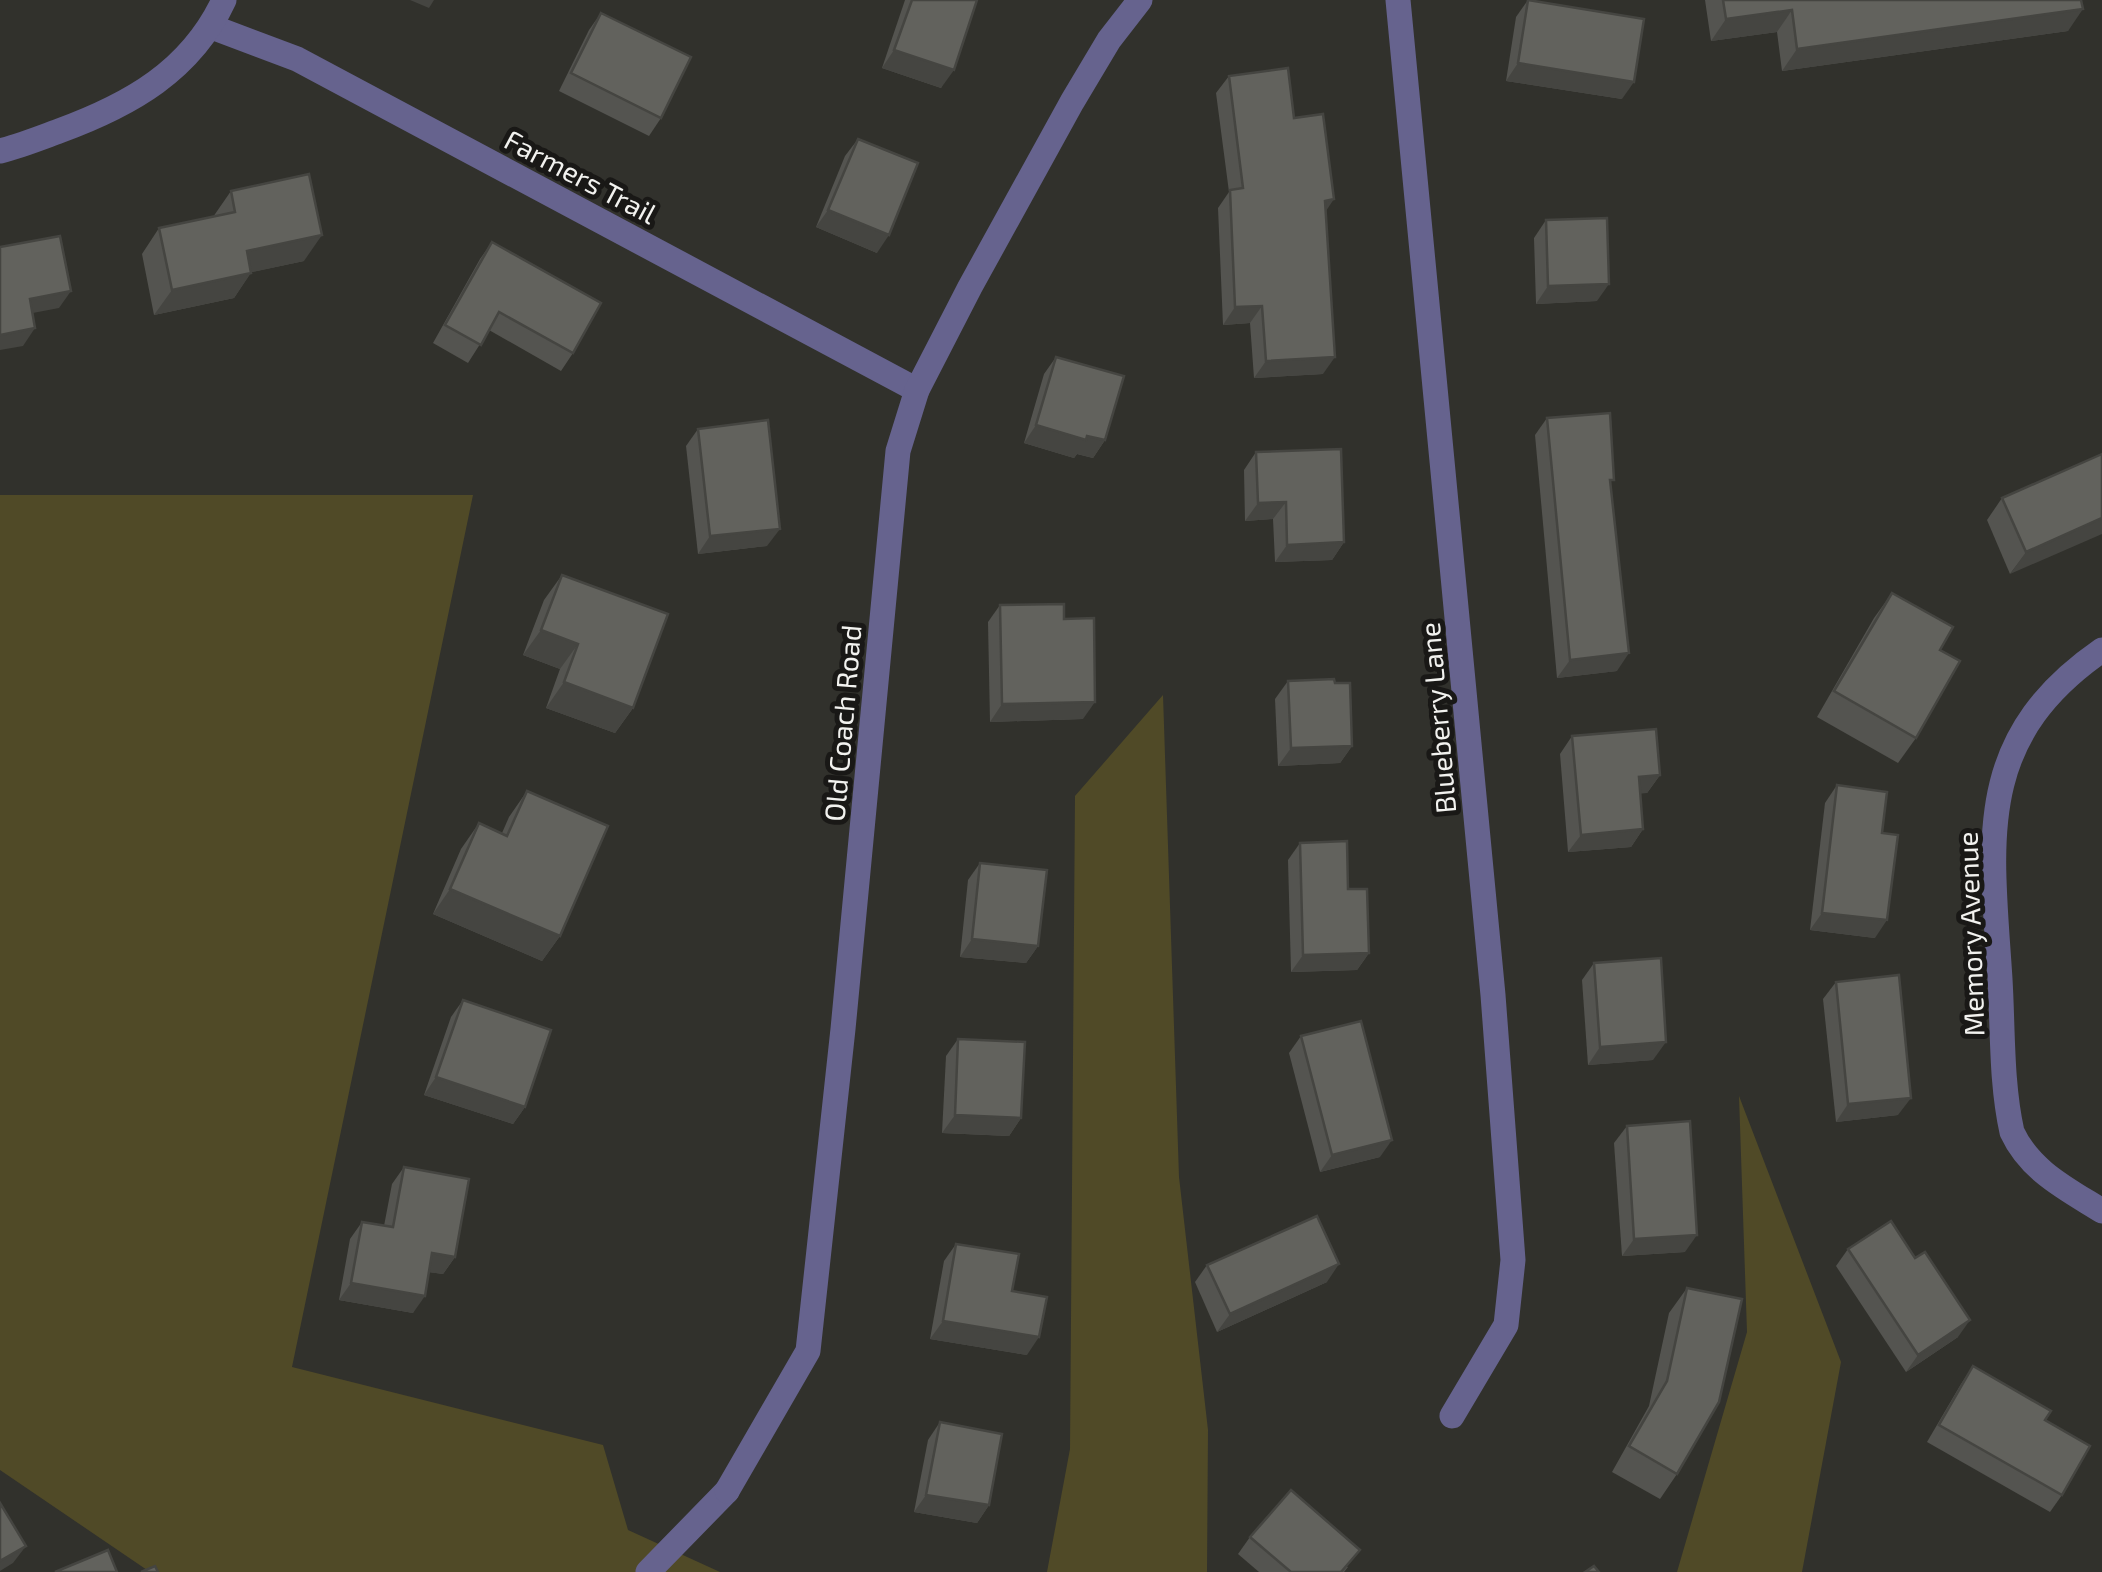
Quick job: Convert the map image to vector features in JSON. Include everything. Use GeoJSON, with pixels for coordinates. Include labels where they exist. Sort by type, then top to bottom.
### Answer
{"type":"FeatureCollection","features":[{"type":"Feature","properties":{"kind":"street"},"geometry":{"type":"LineString","coordinates":[[0,151],[107,113],[169,75],[212,27],[224,0]]}},
{"type":"Feature","properties":{"kind":"street","name":"Old Coach Road"},"geometry":{"type":"LineString","coordinates":[[648,1572],[728,1491],[808,1352],[898,450],[918,390],[1072,102],[1108,40],[1140,0]]}},
{"type":"Feature","properties":{"kind":"street","name":"Blueberry Lane"},"geometry":{"type":"LineString","coordinates":[[1398,0],[1492,976],[1513,1260],[1506,1325],[1452,1416]]}},
{"type":"Feature","properties":{"kind":"street","name":"Farmers Trail"},"geometry":{"type":"LineString","coordinates":[[212,27],[298,59],[918,390]]}},
{"type":"Feature","properties":{"kind":"street","name":"Memory Avenue"},"geometry":{"type":"LineString","coordinates":[[2102,650],[2045,698],[2024,727],[1998,795],[1992,860],[2012,1132],[2040,1172],[2102,1212]]}},
{"type":"Feature","properties":{"kind":"shaded area"},"geometry":{"type":"Polygon","coordinates":[[[0,495],[473,495],[292,1367],[603,1445],[628,1530],[720,1572],[150,1572],[0,1470],[0,495]]]}},
{"type":"Feature","properties":{"kind":"shaded area"},"geometry":{"type":"Polygon","coordinates":[[[1163,695],[1179,1177],[1208,1430],[1207,1572],[1047,1572],[1070,1449],[1075,796],[1163,695]]]}},
{"type":"Feature","properties":{"kind":"shaded area"},"geometry":{"type":"Polygon","coordinates":[[[1739,1096],[1841,1362],[1802,1572],[1677,1572],[1747,1332],[1739,1096]]]}},
{"type":"Feature","properties":{"kind":"building"},"geometry":{"type":"Polygon","coordinates":[[[912,0],[977,0],[954,70],[894,50],[912,0]]]}},
{"type":"Feature","properties":{"kind":"building"},"geometry":{"type":"Polygon","coordinates":[[[1528,0],[1644,19],[1634,82],[1518,63],[1528,0]]]}},
{"type":"Feature","properties":{"kind":"building"},"geometry":{"type":"Polygon","coordinates":[[[1723,0],[2081,0],[2083,9],[1797,49],[1792,10],[1726,19],[1723,0]]]}},
{"type":"Feature","properties":{"kind":"building"},"geometry":{"type":"Polygon","coordinates":[[[601,13],[691,57],[661,118],[571,73],[601,13]]]}},
{"type":"Feature","properties":{"kind":"building"},"geometry":{"type":"Polygon","coordinates":[[[1288,68],[1294,118],[1323,114],[1334,199],[1325,201],[1335,357],[1266,361],[1262,306],[1235,307],[1230,190],[1243,188],[1229,76],[1288,68]]]}},
{"type":"Feature","properties":{"kind":"building"},"geometry":{"type":"Polygon","coordinates":[[[858,139],[918,163],[889,235],[828,210],[858,139]]]}},
{"type":"Feature","properties":{"kind":"building"},"geometry":{"type":"Polygon","coordinates":[[[309,174],[322,235],[247,251],[251,273],[172,290],[159,228],[235,212],[231,191],[309,174]]]}},
{"type":"Feature","properties":{"kind":"building"},"geometry":{"type":"Polygon","coordinates":[[[1607,218],[1609,284],[1548,286],[1546,220],[1607,218]]]}},
{"type":"Feature","properties":{"kind":"building"},"geometry":{"type":"Polygon","coordinates":[[[60,236],[71,291],[30,299],[35,328],[0,335],[0,247],[60,236]]]}},
{"type":"Feature","properties":{"kind":"building"},"geometry":{"type":"Polygon","coordinates":[[[492,242],[601,303],[573,353],[499,312],[481,345],[445,325],[492,242]]]}},
{"type":"Feature","properties":{"kind":"building"},"geometry":{"type":"Polygon","coordinates":[[[1056,357],[1124,376],[1105,440],[1087,436],[1086,440],[1036,425],[1056,357]]]}},
{"type":"Feature","properties":{"kind":"building"},"geometry":{"type":"Polygon","coordinates":[[[1610,413],[1614,480],[1610,480],[1629,653],[1570,660],[1547,418],[1610,413]]]}},
{"type":"Feature","properties":{"kind":"building"},"geometry":{"type":"Polygon","coordinates":[[[768,420],[780,529],[710,536],[698,429],[768,420]]]}},
{"type":"Feature","properties":{"kind":"building"},"geometry":{"type":"Polygon","coordinates":[[[1341,449],[1344,542],[1287,545],[1286,502],[1258,503],[1256,452],[1341,449]]]}},
{"type":"Feature","properties":{"kind":"building"},"geometry":{"type":"Polygon","coordinates":[[[2102,454],[2102,518],[2026,552],[2002,498],[2102,454]]]}},
{"type":"Feature","properties":{"kind":"building"},"geometry":{"type":"Polygon","coordinates":[[[562,575],[668,614],[633,708],[564,682],[578,644],[541,630],[562,575]]]}},
{"type":"Feature","properties":{"kind":"building"},"geometry":{"type":"Polygon","coordinates":[[[1892,593],[1953,627],[1940,650],[1960,661],[1916,738],[1834,691],[1892,593]]]}},
{"type":"Feature","properties":{"kind":"building"},"geometry":{"type":"Polygon","coordinates":[[[1064,604],[1064,619],[1094,618],[1095,702],[1002,704],[1000,605],[1064,604]]]}},
{"type":"Feature","properties":{"kind":"building"},"geometry":{"type":"Polygon","coordinates":[[[1334,679],[1335,683],[1350,683],[1352,746],[1291,748],[1288,681],[1334,679]]]}},
{"type":"Feature","properties":{"kind":"building"},"geometry":{"type":"Polygon","coordinates":[[[1656,729],[1660,775],[1639,777],[1643,829],[1581,835],[1572,736],[1656,729]]]}},
{"type":"Feature","properties":{"kind":"building"},"geometry":{"type":"Polygon","coordinates":[[[1837,785],[1887,792],[1882,833],[1898,835],[1887,920],[1822,913],[1837,785]]]}},
{"type":"Feature","properties":{"kind":"building"},"geometry":{"type":"Polygon","coordinates":[[[527,791],[608,826],[560,936],[450,889],[479,823],[507,836],[527,791]]]}},
{"type":"Feature","properties":{"kind":"building"},"geometry":{"type":"Polygon","coordinates":[[[1347,841],[1348,889],[1367,889],[1369,953],[1303,955],[1300,843],[1347,841]]]}},
{"type":"Feature","properties":{"kind":"building"},"geometry":{"type":"Polygon","coordinates":[[[980,863],[1047,870],[1038,946],[972,939],[980,863]]]}},
{"type":"Feature","properties":{"kind":"building"},"geometry":{"type":"Polygon","coordinates":[[[1661,958],[1666,1042],[1600,1047],[1594,963],[1661,958]]]}},
{"type":"Feature","properties":{"kind":"building"},"geometry":{"type":"Polygon","coordinates":[[[1899,975],[1911,1098],[1848,1104],[1836,982],[1899,975]]]}},
{"type":"Feature","properties":{"kind":"building"},"geometry":{"type":"Polygon","coordinates":[[[463,1000],[551,1030],[525,1107],[436,1077],[463,1000]]]}},
{"type":"Feature","properties":{"kind":"building"},"geometry":{"type":"Polygon","coordinates":[[[1361,1021],[1392,1140],[1332,1155],[1301,1036],[1361,1021]]]}},
{"type":"Feature","properties":{"kind":"building"},"geometry":{"type":"Polygon","coordinates":[[[958,1039],[1025,1042],[1021,1118],[955,1115],[958,1039]]]}},
{"type":"Feature","properties":{"kind":"building"},"geometry":{"type":"Polygon","coordinates":[[[1690,1121],[1697,1235],[1634,1239],[1627,1126],[1690,1121]]]}},
{"type":"Feature","properties":{"kind":"building"},"geometry":{"type":"Polygon","coordinates":[[[404,1167],[469,1179],[455,1257],[432,1253],[425,1296],[351,1283],[362,1222],[393,1227],[404,1167]]]}},
{"type":"Feature","properties":{"kind":"building"},"geometry":{"type":"Polygon","coordinates":[[[1317,1216],[1339,1264],[1230,1314],[1207,1265],[1317,1216]]]}},
{"type":"Feature","properties":{"kind":"building"},"geometry":{"type":"Polygon","coordinates":[[[1891,1221],[1915,1258],[1925,1252],[1970,1320],[1918,1355],[1848,1249],[1891,1221]]]}},
{"type":"Feature","properties":{"kind":"building"},"geometry":{"type":"Polygon","coordinates":[[[956,1244],[1019,1254],[1012,1291],[1047,1297],[1039,1337],[943,1321],[956,1244]]]}},
{"type":"Feature","properties":{"kind":"building"},"geometry":{"type":"Polygon","coordinates":[[[1687,1288],[1742,1299],[1719,1402],[1677,1474],[1629,1446],[1667,1381],[1687,1288]]]}},
{"type":"Feature","properties":{"kind":"building"},"geometry":{"type":"Polygon","coordinates":[[[1973,1366],[2051,1411],[2045,1420],[2090,1446],[2062,1495],[1939,1425],[1973,1366]]]}},
{"type":"Feature","properties":{"kind":"building"},"geometry":{"type":"Polygon","coordinates":[[[940,1422],[1002,1434],[989,1505],[926,1495],[940,1422]]]}},
{"type":"Feature","properties":{"kind":"building"},"geometry":{"type":"Polygon","coordinates":[[[1291,1490],[1360,1550],[1341,1572],[1291,1572],[1250,1537],[1291,1490]]]}},
{"type":"Feature","properties":{"kind":"building"},"geometry":{"type":"Polygon","coordinates":[[[0,1503],[26,1546],[0,1561],[0,1503]]]}},
{"type":"Feature","properties":{"kind":"building"},"geometry":{"type":"Polygon","coordinates":[[[108,1550],[117,1572],[55,1572],[108,1550]]]}}]}
